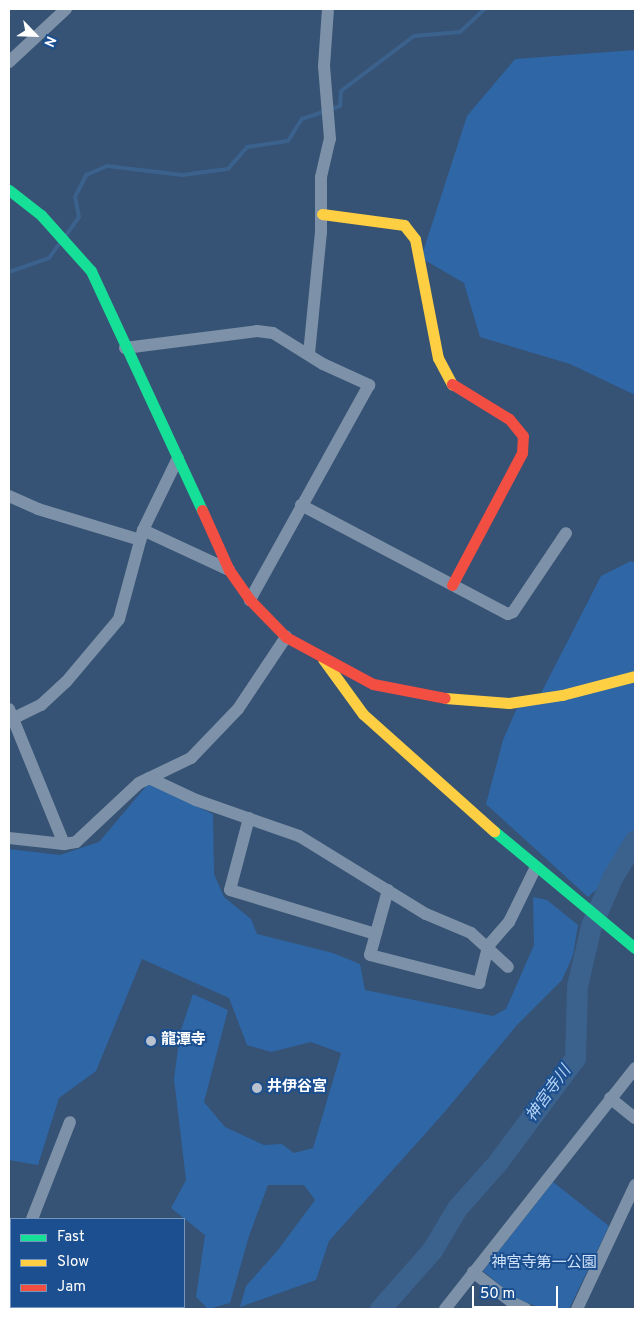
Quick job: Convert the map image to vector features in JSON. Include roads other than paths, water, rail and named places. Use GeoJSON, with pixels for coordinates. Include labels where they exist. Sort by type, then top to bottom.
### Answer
{"type":"FeatureCollection","features":[{"type":"Feature","properties":{"kind":"street"},"geometry":{"type":"LineString","coordinates":[[9,62],[66,9]]}},
{"type":"Feature","properties":{"kind":"street"},"geometry":{"type":"LineString","coordinates":[[309,354],[322,214],[321,177],[330,138],[324,66],[328,9]]}},
{"type":"Feature","properties":{"kind":"street"},"geometry":{"type":"LineString","coordinates":[[9,190],[41,216],[90,271],[108,303],[125,348],[229,570],[250,600],[286,637],[323,659],[373,684],[439,698],[509,703],[562,696],[635,676]]}},
{"type":"Feature","properties":{"kind":"street"},"geometry":{"type":"LineString","coordinates":[[322,214],[404,225],[415,239],[421,258],[438,358],[452,384],[508,419],[523,436],[522,453],[452,585]]}},
{"type":"Feature","properties":{"kind":"street"},"geometry":{"type":"LineString","coordinates":[[125,348],[257,331],[273,333],[323,364],[369,384],[250,600]]}},
{"type":"Feature","properties":{"kind":"street"},"geometry":{"type":"LineString","coordinates":[[64,844],[12,713],[40,705],[66,682],[120,619],[141,535],[178,458]]}},
{"type":"Feature","properties":{"kind":"street"},"geometry":{"type":"LineString","coordinates":[[9,496],[38,509],[141,535],[229,570]]}},
{"type":"Feature","properties":{"kind":"street"},"geometry":{"type":"LineString","coordinates":[[301,505],[508,614],[513,612],[566,534]]}},
{"type":"Feature","properties":{"kind":"street"},"geometry":{"type":"LineString","coordinates":[[9,838],[64,844],[76,842],[115,803],[149,778],[190,758],[238,708],[286,637]]}},
{"type":"Feature","properties":{"kind":"street"},"geometry":{"type":"LineString","coordinates":[[323,659],[363,714],[463,806],[635,948]]}},
{"type":"Feature","properties":{"kind":"street"},"geometry":{"type":"LineString","coordinates":[[149,778],[299,836],[426,914],[471,933],[488,946],[508,967]]}},
{"type":"Feature","properties":{"kind":"street"},"geometry":{"type":"LineString","coordinates":[[249,818],[230,890],[376,934]]}},
{"type":"Feature","properties":{"kind":"street"},"geometry":{"type":"LineString","coordinates":[[388,890],[370,955],[479,983],[488,946],[509,922],[536,867]]}},
{"type":"Feature","properties":{"kind":"street"},"geometry":{"type":"LineString","coordinates":[[445,1309],[635,1068]]}},
{"type":"Feature","properties":{"kind":"street"},"geometry":{"type":"LineString","coordinates":[[610,1098],[635,1118]]}},
{"type":"Feature","properties":{"kind":"street"},"geometry":{"type":"LineString","coordinates":[[32,1218],[70,1122]]}},
{"type":"Feature","properties":{"kind":"street"},"geometry":{"type":"LineString","coordinates":[[577,1309],[635,1185]]}},
{"type":"Feature","properties":{"kind":"street"},"geometry":{"type":"LineString","coordinates":[[473,1272],[511,1306],[526,1309]]}},
{"type":"Feature","properties":{"kind":"waterway"},"geometry":{"type":"LineString","coordinates":[[66,235],[79,217],[75,197],[86,175],[107,166],[182,175],[228,169],[247,147],[288,141],[302,119],[340,106],[341,91],[414,36],[460,32],[485,9]]}},
{"type":"Feature","properties":{"kind":"waterway"},"geometry":{"type":"LineString","coordinates":[[9,272],[49,258],[60,243]]}},
{"type":"Feature","properties":{"kind":"waterway","name":"神宮寺川"},"geometry":{"type":"LineString","coordinates":[[380,1309],[432,1250],[457,1208],[497,1163],[575,1058],[577,986],[591,926],[613,876],[635,840]]}},
{"type":"Feature","properties":{"kind":"place","name":"龍潭寺"},"geometry":{"type":"Point","coordinates":[151,1041]}},
{"type":"Feature","properties":{"kind":"place","name":"井伊谷宮"},"geometry":{"type":"Point","coordinates":[257,1088]}},
{"type":"Feature","properties":{"kind":"park label","name":"神宮寺第一公園"},"geometry":{"type":"Point","coordinates":[544,1264]}}]}
